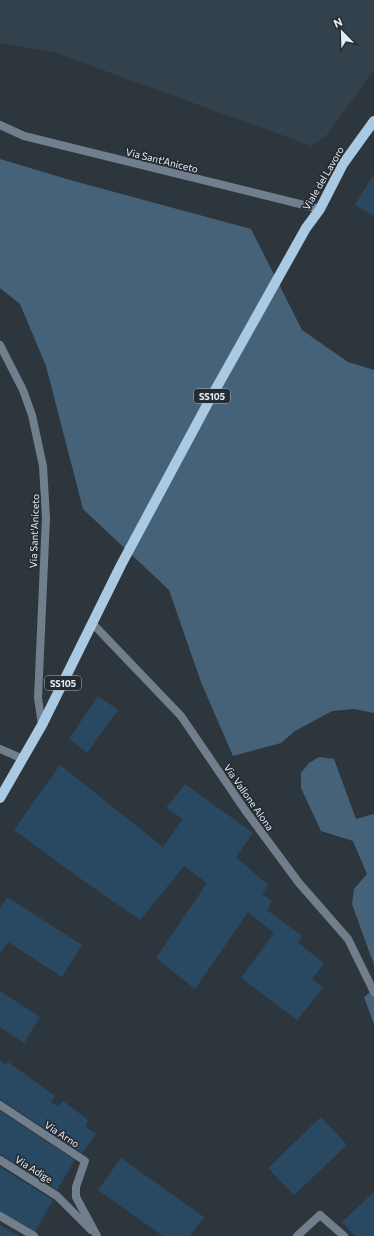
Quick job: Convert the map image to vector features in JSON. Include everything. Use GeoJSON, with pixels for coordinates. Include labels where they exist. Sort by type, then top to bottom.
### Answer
{"type":"FeatureCollection","features":[{"type":"Feature","properties":{"kind":"main road","name":"Viale del Lavoro"},"geometry":{"type":"LineString","coordinates":[[306,228],[320,209],[343,164],[374,121]]}},
{"type":"Feature","properties":{"kind":"main road","name":"SS105"},"geometry":{"type":"LineString","coordinates":[[0,798],[42,725],[121,565],[209,401],[306,228]]}},
{"type":"Feature","properties":{"kind":"street","name":"Via Sant'Aniceto"},"geometry":{"type":"LineString","coordinates":[[0,125],[24,136],[320,209]]}},
{"type":"Feature","properties":{"kind":"street","name":"Via Sant'Aniceto"},"geometry":{"type":"LineString","coordinates":[[0,345],[23,390],[32,415],[43,466],[46,518],[38,698],[42,725]]}},
{"type":"Feature","properties":{"kind":"street","name":"Via Vallone Alona"},"geometry":{"type":"LineString","coordinates":[[93,624],[181,716],[245,810],[299,883],[348,939],[374,992]]}},
{"type":"Feature","properties":{"kind":"street"},"geometry":{"type":"LineString","coordinates":[[0,749],[23,759]]}},
{"type":"Feature","properties":{"kind":"street","name":"Via Arno"},"geometry":{"type":"LineString","coordinates":[[0,1105],[85,1161],[76,1186],[76,1197],[97,1236]]}},
{"type":"Feature","properties":{"kind":"street","name":"Via Adige"},"geometry":{"type":"LineString","coordinates":[[0,1160],[57,1196],[97,1236]]}},
{"type":"Feature","properties":{"kind":"street"},"geometry":{"type":"LineString","coordinates":[[297,1236],[320,1215],[344,1236]]}},
{"type":"Feature","properties":{"kind":"street"},"geometry":{"type":"LineString","coordinates":[[0,1216],[34,1236]]}},
{"type":"Feature","properties":{"kind":"shaded area"},"geometry":{"type":"Polygon","coordinates":[[[0,0],[374,0],[374,70],[326,136],[312,146],[53,52],[0,43],[0,0]]]}},
{"type":"Feature","properties":{"kind":"shaded area"},"geometry":{"type":"Polygon","coordinates":[[[0,159],[70,180],[251,229],[302,330],[348,362],[374,370],[374,713],[354,709],[332,711],[295,731],[281,743],[233,756],[201,682],[169,590],[83,509],[46,366],[20,304],[0,288],[0,159]]]}},
{"type":"Feature","properties":{"kind":"shaded area"},"geometry":{"type":"Polygon","coordinates":[[[319,757],[334,759],[356,819],[374,814],[374,965],[352,904],[354,889],[367,874],[353,841],[321,831],[301,788],[301,773],[309,763],[319,757]]]}},
{"type":"Feature","properties":{"kind":"shaded area"},"geometry":{"type":"Polygon","coordinates":[[[374,989],[374,1024],[364,997],[374,989]]]}},
{"type":"Feature","properties":{"kind":"building"},"geometry":{"type":"Polygon","coordinates":[[[374,174],[374,214],[373,215],[355,205],[374,174]]]}},
{"type":"Feature","properties":{"kind":"building"},"geometry":{"type":"Polygon","coordinates":[[[98,696],[118,710],[87,753],[69,739],[98,696]]]}},
{"type":"Feature","properties":{"kind":"building"},"geometry":{"type":"Polygon","coordinates":[[[60,765],[163,847],[183,819],[166,808],[185,784],[253,833],[236,857],[268,885],[262,894],[272,901],[267,910],[302,936],[298,943],[324,963],[312,979],[323,988],[297,1020],[241,978],[274,933],[248,912],[195,989],[156,958],[207,883],[184,866],[140,920],[14,830],[60,765]]]}},
{"type":"Feature","properties":{"kind":"building"},"geometry":{"type":"Polygon","coordinates":[[[7,897],[82,945],[62,977],[8,942],[0,953],[0,909],[7,897]]]}},
{"type":"Feature","properties":{"kind":"building"},"geometry":{"type":"Polygon","coordinates":[[[0,991],[40,1017],[24,1043],[0,1027],[0,991]]]}},
{"type":"Feature","properties":{"kind":"building"},"geometry":{"type":"Polygon","coordinates":[[[0,1060],[6,1065],[8,1062],[55,1096],[51,1102],[58,1107],[63,1101],[88,1120],[85,1126],[96,1134],[82,1153],[0,1099],[0,1060]]]}},
{"type":"Feature","properties":{"kind":"building"},"geometry":{"type":"Polygon","coordinates":[[[0,1111],[75,1160],[57,1190],[0,1154],[0,1111]]]}},
{"type":"Feature","properties":{"kind":"building"},"geometry":{"type":"Polygon","coordinates":[[[321,1117],[347,1145],[294,1195],[268,1168],[321,1117]]]}},
{"type":"Feature","properties":{"kind":"building"},"geometry":{"type":"Polygon","coordinates":[[[121,1158],[204,1217],[190,1236],[163,1236],[98,1190],[121,1158]]]}},
{"type":"Feature","properties":{"kind":"building"},"geometry":{"type":"Polygon","coordinates":[[[0,1167],[53,1200],[33,1235],[0,1214],[0,1167]]]}},
{"type":"Feature","properties":{"kind":"building"},"geometry":{"type":"Polygon","coordinates":[[[374,1192],[374,1236],[355,1236],[342,1222],[374,1192]]]}},
{"type":"Feature","properties":{"kind":"building"},"geometry":{"type":"Polygon","coordinates":[[[0,1225],[7,1229],[19,1236],[0,1236],[0,1225]]]}}]}
